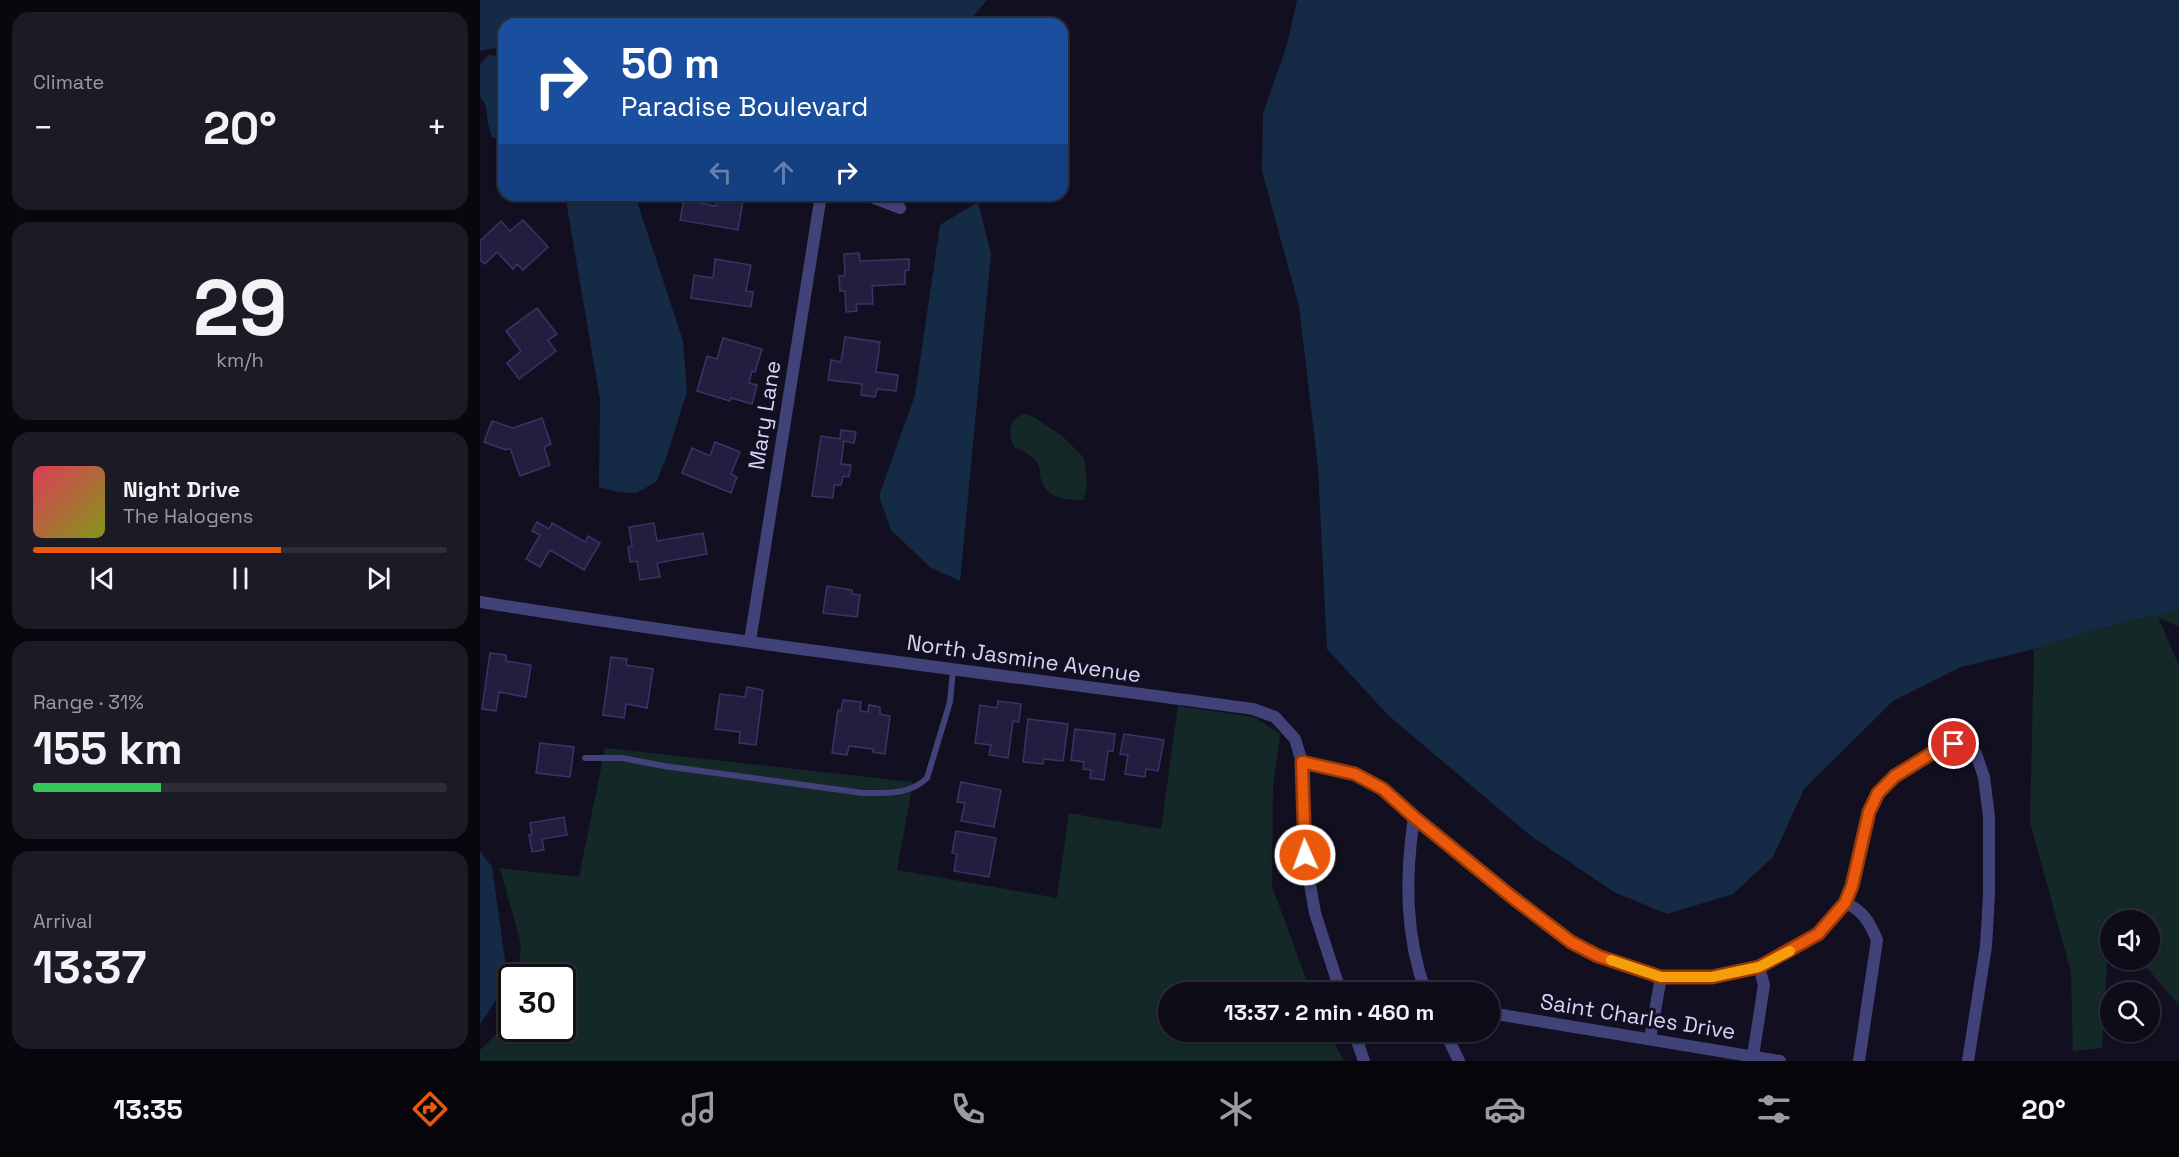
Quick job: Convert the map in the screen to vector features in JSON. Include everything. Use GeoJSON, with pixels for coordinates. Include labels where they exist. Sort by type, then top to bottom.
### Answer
{"type":"FeatureCollection","features":[{"type":"Feature","properties":{"kind":"street","name":"Mary Lane"},"geometry":{"type":"LineString","coordinates":[[750,641],[820,201]]}},
{"type":"Feature","properties":{"kind":"street"},"geometry":{"type":"LineString","coordinates":[[882,201],[900,208]]}},
{"type":"Feature","properties":{"kind":"street","name":"North Jasmine Avenue"},"geometry":{"type":"LineString","coordinates":[[480,602],[578,618],[953,670],[1252,709],[1275,717],[1295,739],[1302,762],[1305,855],[1315,913],[1337,982]]}},
{"type":"Feature","properties":{"kind":"street"},"geometry":{"type":"LineString","coordinates":[[1302,762],[1343,770],[1383,789],[1414,817],[1571,942],[1598,956],[1661,977],[1712,977],[1759,967],[1818,934],[1845,903],[1852,886],[1869,812],[1878,793],[1895,776],[1942,747],[1954,744],[1971,748],[1976,754],[1984,777],[1989,817],[1989,895],[1986,946],[1968,1061]]}},
{"type":"Feature","properties":{"kind":"street"},"geometry":{"type":"LineString","coordinates":[[1414,817],[1408,859],[1410,928],[1414,957],[1422,982]]}},
{"type":"Feature","properties":{"kind":"street"},"geometry":{"type":"LineString","coordinates":[[1845,903],[1856,907],[1863,914],[1877,940],[1859,1061]]}},
{"type":"Feature","properties":{"kind":"street"},"geometry":{"type":"LineString","coordinates":[[1753,1056],[1764,986],[1759,967]]}},
{"type":"Feature","properties":{"kind":"street"},"geometry":{"type":"LineString","coordinates":[[1650,1039],[1661,977]]}},
{"type":"Feature","properties":{"kind":"street","name":"Saint Charles Drive"},"geometry":{"type":"LineString","coordinates":[[1500,1015],[1780,1061]]}},
{"type":"Feature","properties":{"kind":"street"},"geometry":{"type":"LineString","coordinates":[[1357,1042],[1364,1061]]}},
{"type":"Feature","properties":{"kind":"street"},"geometry":{"type":"LineString","coordinates":[[1450,1042],[1459,1061]]}},
{"type":"Feature","properties":{"kind":"lane"},"geometry":{"type":"LineString","coordinates":[[585,758],[622,758],[664,766],[863,793],[896,792],[919,786],[927,778],[950,702],[953,670]]}},
{"type":"Feature","properties":{"kind":"green space"},"geometry":{"type":"Polygon","coordinates":[[[1024,414],[1032,416],[1062,436],[1084,458],[1087,486],[1084,500],[1064,499],[1048,491],[1041,479],[1036,461],[1015,448],[1010,433],[1012,423],[1024,414]]]}},
{"type":"Feature","properties":{"kind":"green space"},"geometry":{"type":"Polygon","coordinates":[[[2179,610],[2179,627],[2158,617],[2179,666],[2179,1005],[2149,970],[2160,970],[2160,910],[2100,910],[2100,970],[2107,970],[2106,982],[2100,982],[2100,1042],[2102,1042],[2102,1048],[2073,1051],[2071,972],[2030,822],[2034,649],[2129,620],[2179,610]]]}},
{"type":"Feature","properties":{"kind":"green space"},"geometry":{"type":"Polygon","coordinates":[[[1178,706],[1254,717],[1280,734],[1273,785],[1272,886],[1307,982],[1158,982],[1158,1042],[1334,1042],[1344,1061],[480,1061],[480,1050],[498,1033],[498,1042],[576,1042],[576,964],[519,964],[521,944],[500,868],[579,877],[605,748],[913,782],[897,870],[1057,898],[1069,813],[1161,829],[1178,706]]]}},
{"type":"Feature","properties":{"kind":"water"},"geometry":{"type":"Polygon","coordinates":[[[480,0],[987,0],[972,18],[498,18],[498,47],[480,51],[480,0]]]}},
{"type":"Feature","properties":{"kind":"water"},"geometry":{"type":"Polygon","coordinates":[[[1297,0],[2179,0],[2179,610],[2129,620],[2034,649],[1961,667],[1893,701],[1804,789],[1773,857],[1733,894],[1667,914],[1614,892],[1531,836],[1388,715],[1327,649],[1318,467],[1299,306],[1262,171],[1263,113],[1287,45],[1297,0]]]}},
{"type":"Feature","properties":{"kind":"water"},"geometry":{"type":"Polygon","coordinates":[[[489,55],[498,56],[498,140],[492,137],[486,106],[480,96],[480,64],[489,55]]]}},
{"type":"Feature","properties":{"kind":"water"},"geometry":{"type":"Polygon","coordinates":[[[566,201],[637,201],[683,341],[687,392],[656,482],[636,493],[617,492],[599,487],[600,399],[566,201]]]}},
{"type":"Feature","properties":{"kind":"water"},"geometry":{"type":"Polygon","coordinates":[[[978,202],[991,254],[960,581],[930,567],[891,530],[879,496],[915,395],[940,225],[978,202]]]}},
{"type":"Feature","properties":{"kind":"water"},"geometry":{"type":"Polygon","coordinates":[[[480,851],[492,867],[505,964],[498,964],[498,997],[480,1024],[480,851]]]}},
{"type":"Feature","properties":{"kind":"building"},"geometry":{"type":"Polygon","coordinates":[[[684,201],[716,206],[717,201],[743,201],[738,230],[680,220],[684,201]]]}},
{"type":"Feature","properties":{"kind":"building"},"geometry":{"type":"Polygon","coordinates":[[[523,220],[548,247],[523,270],[517,264],[513,269],[497,252],[485,264],[480,260],[480,241],[501,221],[510,231],[523,220]]]}},
{"type":"Feature","properties":{"kind":"building"},"geometry":{"type":"Polygon","coordinates":[[[859,253],[860,261],[909,259],[909,270],[905,271],[905,284],[872,286],[873,304],[856,304],[857,311],[846,312],[845,291],[840,291],[839,276],[845,276],[844,254],[859,253]]]}},
{"type":"Feature","properties":{"kind":"building"},"geometry":{"type":"Polygon","coordinates":[[[715,259],[751,265],[746,291],[753,292],[751,307],[691,298],[694,275],[713,278],[715,259]]]}},
{"type":"Feature","properties":{"kind":"building"},"geometry":{"type":"Polygon","coordinates":[[[537,308],[557,334],[548,340],[556,351],[519,379],[507,363],[521,351],[506,331],[537,308]]]}},
{"type":"Feature","properties":{"kind":"building"},"geometry":{"type":"Polygon","coordinates":[[[845,337],[880,342],[876,372],[898,375],[896,391],[877,389],[875,397],[861,395],[862,384],[828,380],[831,360],[841,362],[845,337]]]}},
{"type":"Feature","properties":{"kind":"building"},"geometry":{"type":"Polygon","coordinates":[[[723,338],[762,349],[749,383],[757,385],[752,404],[731,398],[730,401],[697,391],[707,356],[717,359],[723,338]]]}},
{"type":"Feature","properties":{"kind":"building"},"geometry":{"type":"Polygon","coordinates":[[[542,418],[551,444],[544,447],[550,465],[520,476],[510,448],[506,450],[484,442],[492,421],[513,428],[542,418]]]}},
{"type":"Feature","properties":{"kind":"building"},"geometry":{"type":"Polygon","coordinates":[[[841,430],[856,432],[854,443],[844,441],[841,464],[851,465],[849,477],[843,476],[841,485],[834,485],[833,498],[812,496],[821,436],[840,439],[841,430]]]}},
{"type":"Feature","properties":{"kind":"building"},"geometry":{"type":"Polygon","coordinates":[[[715,442],[740,452],[731,474],[737,477],[731,493],[682,473],[692,448],[710,456],[715,442]]]}},
{"type":"Feature","properties":{"kind":"building"},"geometry":{"type":"Polygon","coordinates":[[[537,522],[549,529],[552,523],[585,542],[588,536],[600,543],[584,570],[550,550],[540,567],[526,559],[540,535],[532,531],[537,522]]]}},
{"type":"Feature","properties":{"kind":"building"},"geometry":{"type":"Polygon","coordinates":[[[654,523],[657,541],[703,533],[707,554],[657,563],[660,577],[640,580],[637,561],[630,562],[628,547],[632,546],[629,527],[654,523]]]}},
{"type":"Feature","properties":{"kind":"building"},"geometry":{"type":"Polygon","coordinates":[[[827,586],[852,590],[852,594],[860,595],[857,617],[823,613],[827,586]]]}},
{"type":"Feature","properties":{"kind":"building"},"geometry":{"type":"Polygon","coordinates":[[[490,653],[506,655],[506,661],[531,665],[526,697],[499,692],[496,711],[482,709],[490,653]]]}},
{"type":"Feature","properties":{"kind":"building"},"geometry":{"type":"Polygon","coordinates":[[[611,657],[627,659],[626,665],[653,669],[647,708],[626,704],[624,718],[603,715],[611,657]]]}},
{"type":"Feature","properties":{"kind":"building"},"geometry":{"type":"Polygon","coordinates":[[[747,687],[763,690],[756,745],[739,743],[740,732],[715,729],[720,694],[745,697],[747,687]]]}},
{"type":"Feature","properties":{"kind":"building"},"geometry":{"type":"Polygon","coordinates":[[[843,700],[861,702],[860,711],[868,712],[869,705],[880,707],[880,714],[890,716],[885,754],[873,752],[873,749],[849,746],[847,755],[832,753],[838,710],[841,711],[843,700]]]}},
{"type":"Feature","properties":{"kind":"building"},"geometry":{"type":"Polygon","coordinates":[[[998,701],[1021,704],[1019,722],[1013,721],[1008,758],[989,755],[991,745],[975,743],[980,705],[997,708],[998,701]]]}},
{"type":"Feature","properties":{"kind":"building"},"geometry":{"type":"Polygon","coordinates":[[[1028,719],[1068,724],[1063,761],[1044,759],[1043,764],[1023,762],[1028,719]]]}},
{"type":"Feature","properties":{"kind":"building"},"geometry":{"type":"Polygon","coordinates":[[[1075,729],[1115,734],[1113,751],[1108,751],[1104,780],[1090,778],[1091,770],[1083,769],[1084,762],[1071,760],[1075,729]]]}},
{"type":"Feature","properties":{"kind":"building"},"geometry":{"type":"Polygon","coordinates":[[[1124,734],[1164,740],[1158,771],[1146,769],[1145,777],[1125,774],[1128,755],[1120,754],[1124,734]]]}},
{"type":"Feature","properties":{"kind":"building"},"geometry":{"type":"Polygon","coordinates":[[[540,743],[574,747],[570,777],[536,773],[540,743]]]}},
{"type":"Feature","properties":{"kind":"building"},"geometry":{"type":"Polygon","coordinates":[[[961,782],[1001,790],[994,827],[961,821],[965,803],[957,802],[961,782]]]}},
{"type":"Feature","properties":{"kind":"building"},"geometry":{"type":"Polygon","coordinates":[[[564,817],[567,835],[542,839],[544,850],[532,852],[529,835],[532,835],[530,823],[564,817]]]}},
{"type":"Feature","properties":{"kind":"building"},"geometry":{"type":"Polygon","coordinates":[[[956,831],[996,838],[989,877],[954,871],[957,854],[952,853],[956,831]]]}},
{"type":"Feature","properties":{"kind":"slow traffic"},"geometry":{"type":"LineString","coordinates":[[1611,960],[1661,977],[1712,977],[1759,967],[1790,951]]}},
{"type":"Feature","properties":{"kind":"route"},"geometry":{"type":"LineString","coordinates":[[1305,855],[1302,762],[1343,770],[1383,789],[1512,897],[1571,942],[1598,956],[1661,977],[1712,977],[1759,967],[1818,934],[1845,903],[1852,886],[1869,812],[1878,793],[1895,776],[1942,747],[1954,744]]}}]}
